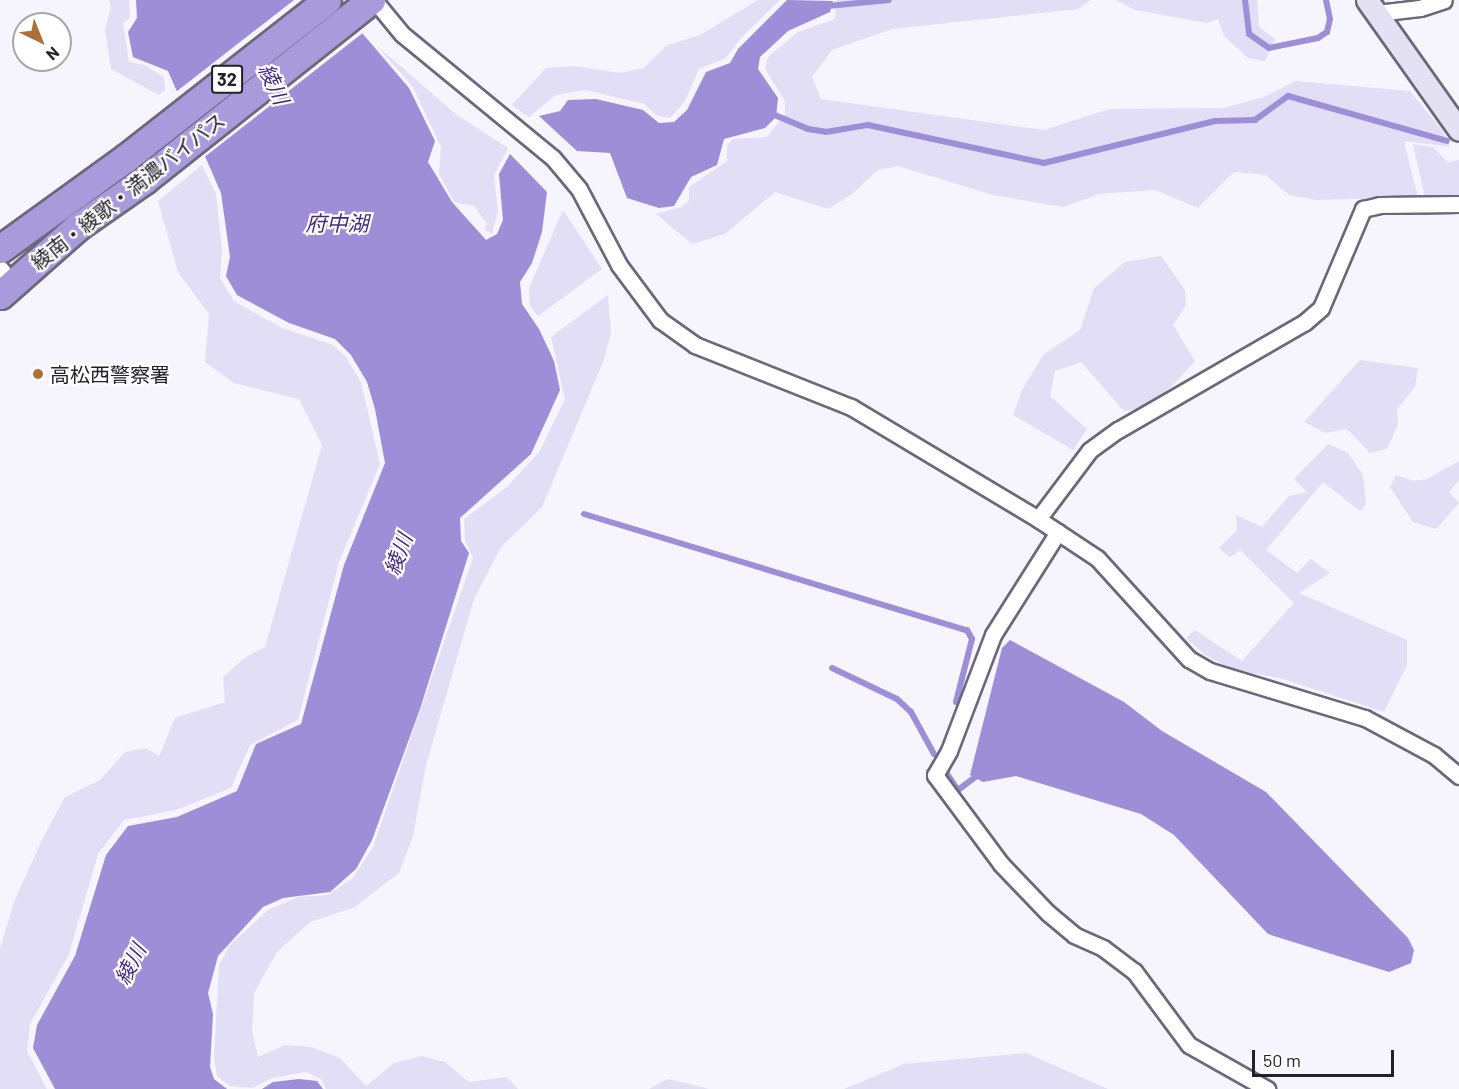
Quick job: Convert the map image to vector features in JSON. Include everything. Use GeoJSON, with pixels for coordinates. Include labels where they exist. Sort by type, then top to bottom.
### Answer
{"type":"FeatureCollection","features":[{"type":"Feature","properties":{"kind":"highway","name":"綾南・綾歌・満濃バイパス"},"geometry":{"type":"LineString","coordinates":[[0,249],[127,157],[327,0]]}},
{"type":"Feature","properties":{"kind":"highway","name":"綾南・綾歌・満濃バイパス"},"geometry":{"type":"LineString","coordinates":[[4,282],[144,180],[373,0]]}},
{"type":"Feature","properties":{"kind":"street"},"geometry":{"type":"LineString","coordinates":[[373,0],[402,34],[553,158],[579,189],[619,265],[660,320],[695,345],[851,407],[1038,519],[1097,558],[1119,578],[1190,659],[1225,677],[1365,718],[1434,755],[1459,776]]}},
{"type":"Feature","properties":{"kind":"street"},"geometry":{"type":"LineString","coordinates":[[1372,7],[1420,8],[1444,0]]}},
{"type":"Feature","properties":{"kind":"street"},"geometry":{"type":"LineString","coordinates":[[1372,7],[1459,129]]}},
{"type":"Feature","properties":{"kind":"street"},"geometry":{"type":"LineString","coordinates":[[1038,519],[1090,450],[1108,437],[1305,322],[1321,308],[1363,209],[1380,205],[1459,204]]}},
{"type":"Feature","properties":{"kind":"street"},"geometry":{"type":"LineString","coordinates":[[1058,532],[993,635],[953,742],[935,775],[1001,864],[1048,913],[1074,936],[1103,948],[1134,971],[1189,1045],[1267,1089]]}},
{"type":"Feature","properties":{"kind":"shaded area"},"geometry":{"type":"Polygon","coordinates":[[[109,0],[129,0],[130,18],[123,23],[129,62],[144,65],[164,77],[165,90],[159,95],[111,69],[105,29],[111,7],[109,0]]]}},
{"type":"Feature","properties":{"kind":"shaded area"},"geometry":{"type":"Polygon","coordinates":[[[758,0],[780,0],[741,38],[726,58],[699,69],[685,101],[670,118],[656,115],[644,104],[586,90],[556,95],[529,117],[512,105],[546,68],[574,66],[620,73],[644,68],[667,45],[700,35],[758,0]]]}},
{"type":"Feature","properties":{"kind":"shaded area"},"geometry":{"type":"Polygon","coordinates":[[[836,0],[1091,0],[1078,9],[892,29],[832,50],[812,77],[821,99],[1044,130],[1109,109],[1224,108],[1264,97],[1296,81],[1410,91],[1443,131],[1450,147],[1404,141],[1418,197],[1316,200],[1289,195],[1266,175],[1234,172],[1198,208],[1155,190],[1099,194],[1064,207],[993,195],[898,166],[878,170],[852,194],[828,209],[775,192],[725,234],[692,244],[656,214],[682,207],[689,200],[689,187],[727,161],[727,145],[733,139],[767,137],[785,114],[785,101],[765,69],[768,57],[798,32],[835,19],[836,0]]]}},
{"type":"Feature","properties":{"kind":"shaded area"},"geometry":{"type":"Polygon","coordinates":[[[1115,0],[1257,0],[1259,27],[1275,39],[1265,61],[1248,58],[1224,36],[1218,19],[1207,23],[1135,10],[1115,0]]]}},
{"type":"Feature","properties":{"kind":"shaded area"},"geometry":{"type":"Polygon","coordinates":[[[376,45],[457,115],[508,148],[494,175],[498,211],[492,234],[484,229],[487,224],[474,206],[454,202],[439,174],[441,147],[413,87],[376,45]]]}},
{"type":"Feature","properties":{"kind":"shaded area"},"geometry":{"type":"Polygon","coordinates":[[[1413,144],[1433,147],[1448,162],[1459,160],[1459,197],[1425,197],[1413,144]]]}},
{"type":"Feature","properties":{"kind":"shaded area"},"geometry":{"type":"Polygon","coordinates":[[[202,165],[216,194],[222,250],[220,278],[234,301],[282,328],[333,345],[346,357],[361,382],[380,464],[339,562],[298,720],[250,745],[231,788],[176,810],[124,820],[98,854],[69,954],[30,1024],[27,1051],[47,1089],[0,1089],[0,949],[14,902],[43,838],[65,797],[100,780],[125,752],[146,748],[159,756],[175,718],[225,702],[223,677],[246,657],[265,647],[322,445],[299,399],[234,383],[205,362],[209,314],[178,272],[158,201],[202,165]]]}},
{"type":"Feature","properties":{"kind":"shaded area"},"geometry":{"type":"Polygon","coordinates":[[[563,210],[602,269],[538,316],[530,306],[529,288],[563,210]]]}},
{"type":"Feature","properties":{"kind":"shaded area"},"geometry":{"type":"Polygon","coordinates":[[[1161,256],[1185,290],[1186,305],[1173,325],[1195,361],[1172,386],[1145,407],[1124,411],[1081,362],[1055,371],[1050,396],[1087,429],[1073,450],[1013,415],[1022,390],[1043,355],[1080,330],[1094,288],[1125,262],[1161,256]]]}},
{"type":"Feature","properties":{"kind":"shaded area"},"geometry":{"type":"Polygon","coordinates":[[[608,295],[611,333],[603,362],[542,507],[501,547],[474,599],[426,765],[413,836],[399,873],[355,907],[310,922],[277,952],[254,993],[252,1031],[258,1057],[285,1045],[311,1047],[340,1058],[366,1086],[394,1063],[422,1056],[445,1062],[469,1082],[507,1077],[518,1089],[326,1089],[321,1079],[306,1072],[272,1078],[252,1088],[230,1086],[217,1076],[214,1058],[219,965],[230,945],[268,910],[298,897],[328,895],[353,878],[373,847],[473,558],[465,540],[464,519],[507,487],[540,451],[565,399],[551,337],[608,295]]]}},
{"type":"Feature","properties":{"kind":"shaded area"},"geometry":{"type":"Polygon","coordinates":[[[1360,360],[1418,368],[1415,387],[1397,409],[1398,424],[1387,449],[1370,453],[1347,429],[1325,433],[1304,422],[1360,360]]]}},
{"type":"Feature","properties":{"kind":"shaded area"},"geometry":{"type":"Polygon","coordinates":[[[1328,444],[1348,453],[1363,475],[1366,504],[1360,511],[1323,482],[1266,550],[1297,573],[1311,559],[1330,573],[1299,593],[1407,640],[1407,665],[1384,712],[1280,678],[1234,670],[1205,655],[1186,638],[1195,630],[1242,661],[1294,603],[1240,550],[1230,557],[1219,548],[1237,530],[1236,515],[1262,527],[1289,496],[1307,492],[1294,479],[1328,444]]]}},
{"type":"Feature","properties":{"kind":"shaded area"},"geometry":{"type":"Polygon","coordinates":[[[1459,461],[1459,480],[1449,492],[1459,503],[1436,529],[1413,522],[1390,487],[1396,475],[1414,481],[1427,479],[1459,461]]]}},
{"type":"Feature","properties":{"kind":"shaded area"},"geometry":{"type":"Polygon","coordinates":[[[1026,1053],[1108,1089],[844,1089],[904,1064],[1026,1053]]]}},
{"type":"Feature","properties":{"kind":"shaded area"},"geometry":{"type":"Polygon","coordinates":[[[668,1079],[709,1089],[649,1089],[668,1079]]]}},
{"type":"Feature","properties":{"kind":"water","name":"府中湖"},"geometry":{"type":"Polygon","coordinates":[[[136,0],[334,0],[409,88],[435,141],[428,162],[452,202],[486,240],[497,234],[503,220],[499,174],[510,154],[547,192],[542,232],[532,263],[520,282],[522,304],[539,329],[554,361],[560,390],[531,454],[460,518],[461,541],[469,553],[420,709],[372,840],[356,869],[330,892],[283,898],[263,907],[218,956],[208,993],[213,1014],[210,1067],[214,1079],[227,1089],[55,1089],[33,1048],[37,1025],[75,956],[106,855],[128,826],[177,817],[237,791],[256,744],[301,724],[344,565],[385,463],[375,409],[367,382],[351,355],[335,339],[289,323],[237,295],[226,276],[230,257],[221,193],[168,71],[133,57],[128,32],[137,18],[136,0]]]}},
{"type":"Feature","properties":{"kind":"water"},"geometry":{"type":"Polygon","coordinates":[[[787,0],[833,1],[830,12],[788,31],[760,57],[758,69],[778,98],[776,117],[765,128],[724,139],[717,165],[691,177],[674,206],[659,208],[627,198],[610,153],[577,151],[539,116],[560,111],[568,100],[596,99],[643,110],[659,123],[674,122],[687,110],[706,72],[730,63],[738,49],[787,0]]]}},
{"type":"Feature","properties":{"kind":"water"},"geometry":{"type":"Polygon","coordinates":[[[1010,640],[1124,702],[1162,731],[1266,792],[1408,938],[1414,950],[1411,963],[1389,972],[1268,934],[1174,835],[1141,814],[1016,776],[983,782],[970,775],[1002,648],[1010,640]]]}},
{"type":"Feature","properties":{"kind":"water"},"geometry":{"type":"Polygon","coordinates":[[[299,1079],[317,1081],[323,1089],[262,1089],[273,1082],[299,1079]]]}},
{"type":"Feature","properties":{"kind":"pier"},"geometry":{"type":"Polygon","coordinates":[[[294,0],[338,0],[364,32],[202,159],[172,95],[294,0]]]}},
{"type":"Feature","properties":{"kind":"waterway"},"geometry":{"type":"LineString","coordinates":[[828,6],[889,0]]}},
{"type":"Feature","properties":{"kind":"waterway"},"geometry":{"type":"LineString","coordinates":[[1245,0],[1249,34],[1269,48],[1318,38],[1327,32],[1330,19],[1326,0]]}},
{"type":"Feature","properties":{"kind":"waterway"},"geometry":{"type":"LineString","coordinates":[[770,113],[808,129],[826,132],[868,125],[1044,163],[1215,121],[1255,120],[1288,96],[1447,141]]}},
{"type":"Feature","properties":{"kind":"waterway"},"geometry":{"type":"LineString","coordinates":[[584,514],[967,630],[972,639],[956,702]]}},
{"type":"Feature","properties":{"kind":"waterway"},"geometry":{"type":"LineString","coordinates":[[832,668],[897,699],[911,712],[934,754]]}},
{"type":"Feature","properties":{"kind":"waterway"},"geometry":{"type":"LineString","coordinates":[[943,768],[958,790],[979,774]]}},
{"type":"Feature","properties":{"kind":"place","name":"高松西警察署"},"geometry":{"type":"Point","coordinates":[38,374]}},
{"type":"Feature","properties":{"kind":"water label","name":"綾川"},"geometry":{"type":"Point","coordinates":[274,84]}},
{"type":"Feature","properties":{"kind":"water label","name":"綾川"},"geometry":{"type":"Point","coordinates":[398,554]}},
{"type":"Feature","properties":{"kind":"water label","name":"綾川"},"geometry":{"type":"Point","coordinates":[130,964]}}]}
